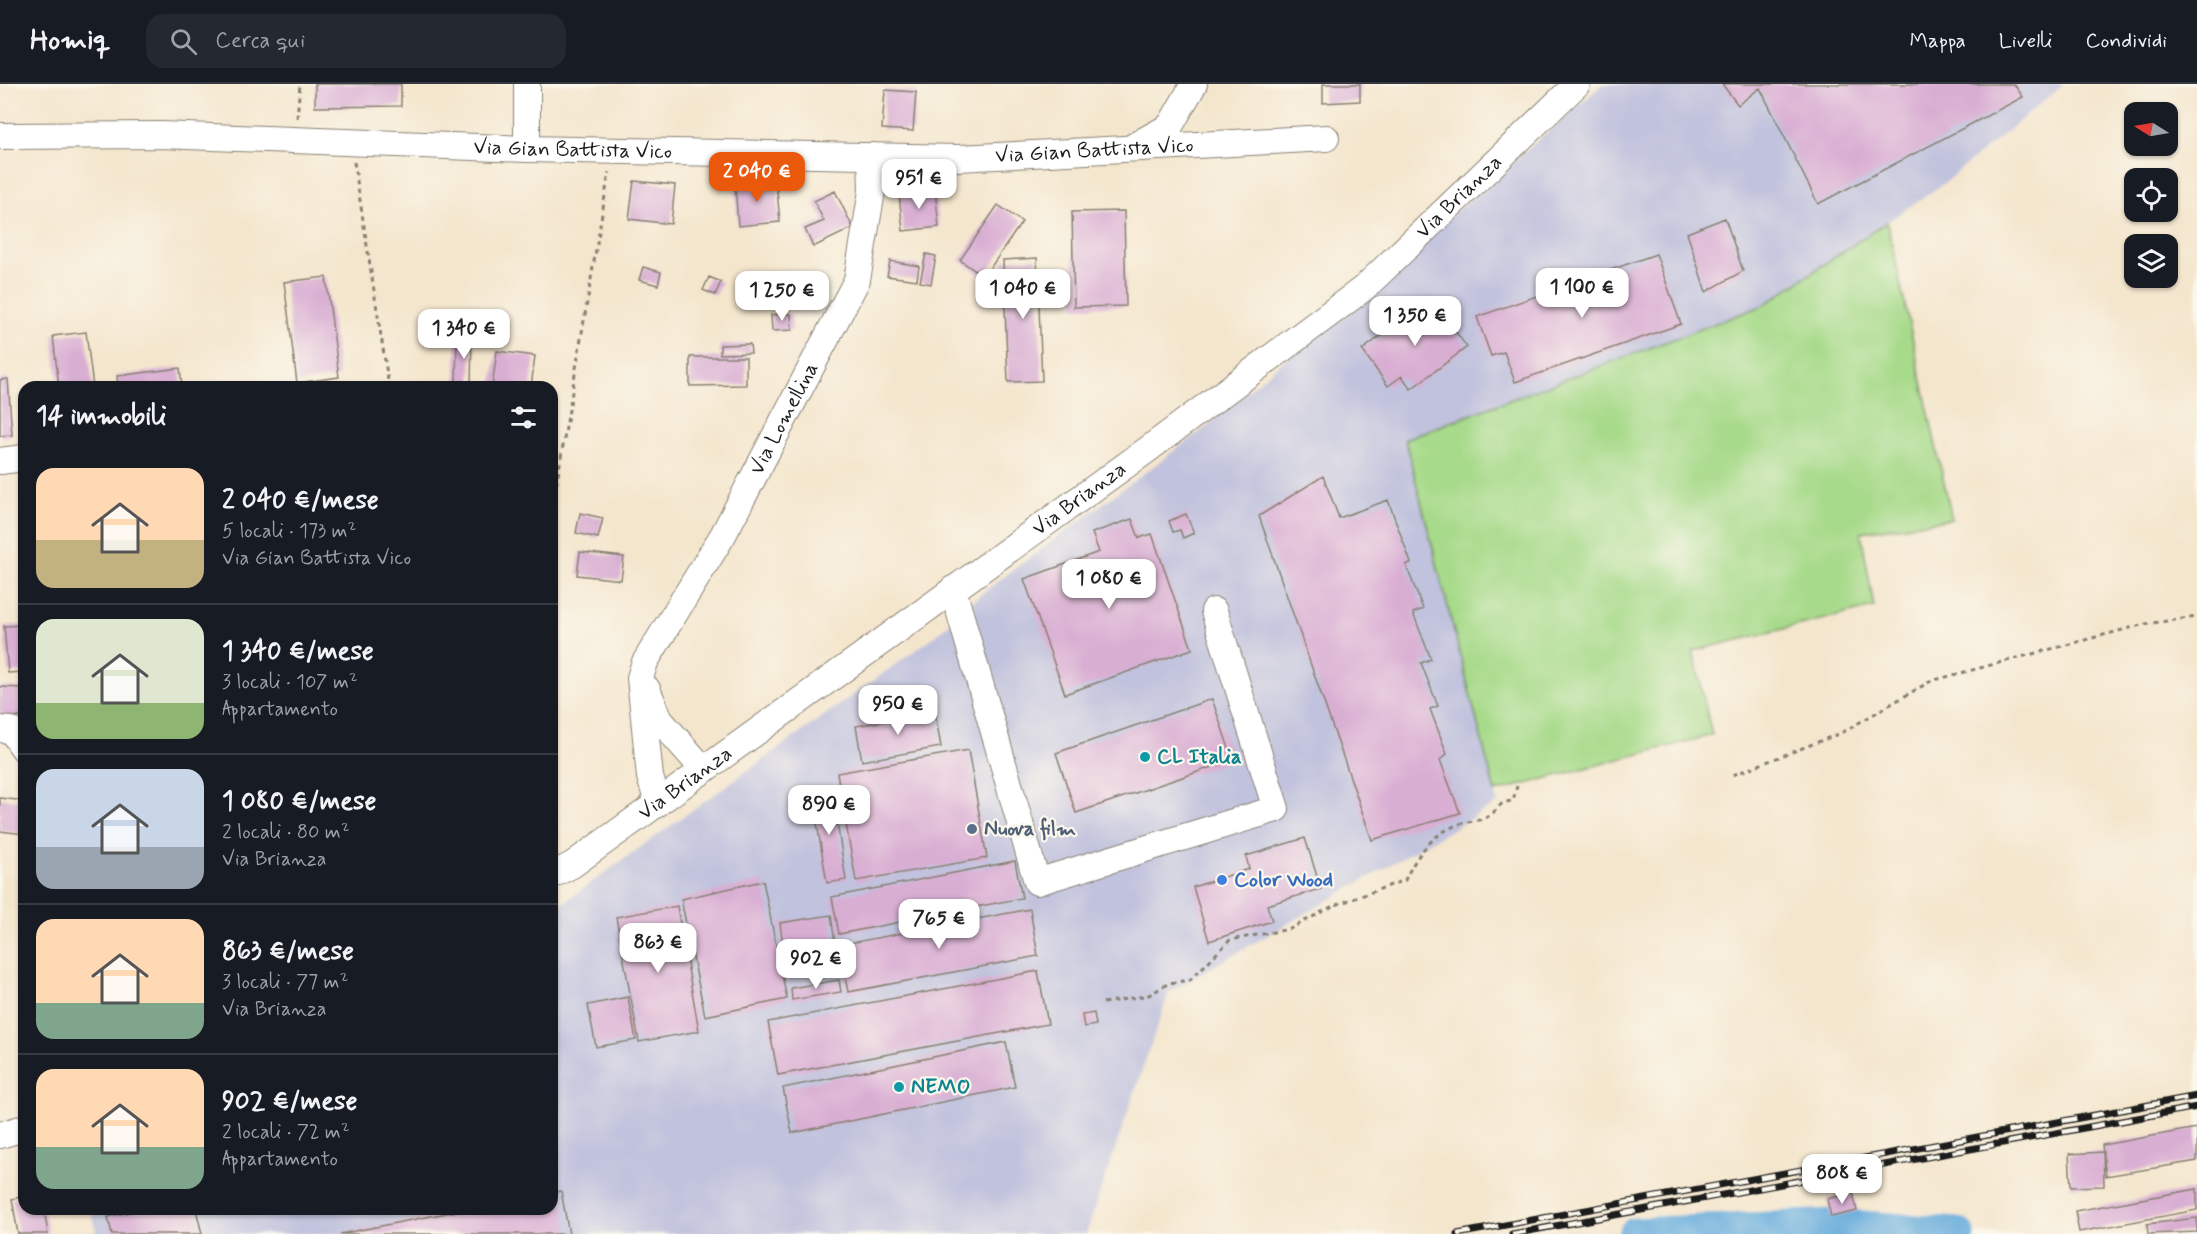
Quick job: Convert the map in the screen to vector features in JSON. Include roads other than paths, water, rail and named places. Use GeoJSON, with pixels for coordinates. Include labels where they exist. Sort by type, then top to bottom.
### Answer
{"type":"FeatureCollection","features":[{"type":"Feature","properties":{"kind":"street"},"geometry":{"type":"LineString","coordinates":[[526,84],[527,149]]}},
{"type":"Feature","properties":{"kind":"street"},"geometry":{"type":"LineString","coordinates":[[1129,149],[1170,126],[1194,84]]}},
{"type":"Feature","properties":{"kind":"street","name":"Via Brianza"},"geometry":{"type":"LineString","coordinates":[[558,872],[572,865],[704,771],[1147,450],[1364,288],[1577,84]]}},
{"type":"Feature","properties":{"kind":"street","name":"Via Gian Battista Vico"},"geometry":{"type":"LineString","coordinates":[[0,136],[161,135],[527,149],[959,158],[1326,138]]}},
{"type":"Feature","properties":{"kind":"street","name":"Via Lomellina"},"geometry":{"type":"LineString","coordinates":[[658,803],[650,777],[645,739],[640,678],[645,662],[723,535],[857,280],[872,190],[871,156]]}},
{"type":"Feature","properties":{"kind":"street"},"geometry":{"type":"LineString","coordinates":[[0,461],[18,459]]}},
{"type":"Feature","properties":{"kind":"street"},"geometry":{"type":"LineString","coordinates":[[953,589],[1037,882],[1276,809],[1214,611]]}},
{"type":"Feature","properties":{"kind":"street"},"geometry":{"type":"LineString","coordinates":[[645,662],[647,687],[660,720],[704,771]]}},
{"type":"Feature","properties":{"kind":"street"},"geometry":{"type":"LineString","coordinates":[[0,729],[11,730],[18,740]]}},
{"type":"Feature","properties":{"kind":"street"},"geometry":{"type":"LineString","coordinates":[[0,1135],[18,1130]]}},
{"type":"Feature","properties":{"kind":"waterway"},"geometry":{"type":"LineString","coordinates":[[1635,1234],[1834,1225],[1958,1234]]}},
{"type":"Feature","properties":{"kind":"railway"},"geometry":{"type":"LineString","coordinates":[[1457,1234],[2197,1096]]}},
{"type":"Feature","properties":{"kind":"railway"},"geometry":{"type":"LineString","coordinates":[[1512,1234],[2197,1107]]}},
{"type":"Feature","properties":{"kind":"place","name":"CL Italia"},"geometry":{"type":"Point","coordinates":[1145,757]}},
{"type":"Feature","properties":{"kind":"place","name":"Nuova film"},"geometry":{"type":"Point","coordinates":[972,829]}},
{"type":"Feature","properties":{"kind":"place","name":"Color Wood"},"geometry":{"type":"Point","coordinates":[1222,880]}},
{"type":"Feature","properties":{"kind":"place","name":"NEMO"},"geometry":{"type":"Point","coordinates":[899,1087]}}]}
